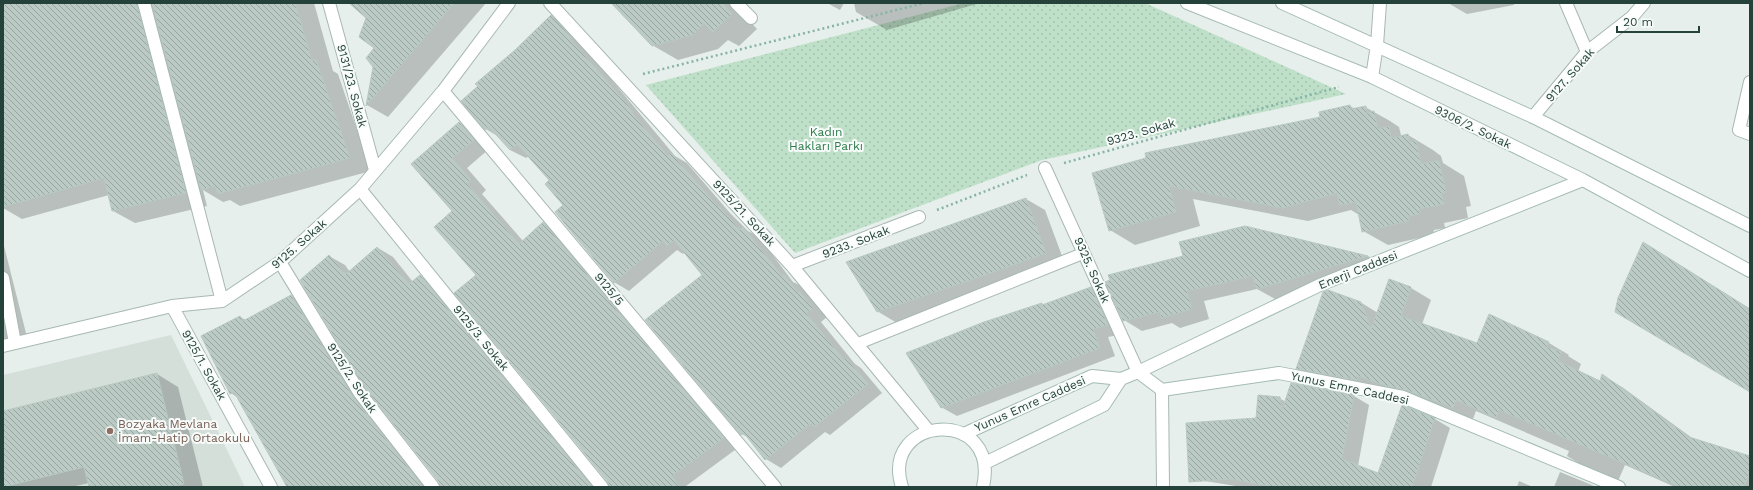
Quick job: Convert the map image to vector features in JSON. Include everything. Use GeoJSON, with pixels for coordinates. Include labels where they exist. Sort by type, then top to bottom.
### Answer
{"type":"FeatureCollection","features":[{"type":"Feature","properties":{"kind":"street"},"geometry":{"type":"LineString","coordinates":[[144,3],[222,301]]}},
{"type":"Feature","properties":{"kind":"street","name":"9131/23. Sokak"},"geometry":{"type":"LineString","coordinates":[[329,3],[375,170]]}},
{"type":"Feature","properties":{"kind":"street","name":"9125. Sokak"},"geometry":{"type":"LineString","coordinates":[[3,346],[172,306],[222,301],[280,262],[360,189],[443,91],[508,3]]}},
{"type":"Feature","properties":{"kind":"street","name":"9125/21. Sokak"},"geometry":{"type":"LineString","coordinates":[[550,3],[792,266],[928,430]]}},
{"type":"Feature","properties":{"kind":"street"},"geometry":{"type":"LineString","coordinates":[[736,3],[751,18]]}},
{"type":"Feature","properties":{"kind":"street","name":"9306/2. Sokak"},"geometry":{"type":"LineString","coordinates":[[1187,3],[1372,78],[1583,180],[1750,271]]}},
{"type":"Feature","properties":{"kind":"street"},"geometry":{"type":"LineString","coordinates":[[1372,78],[1377,45],[1380,3]]}},
{"type":"Feature","properties":{"kind":"street"},"geometry":{"type":"LineString","coordinates":[[1566,3],[1587,52]]}},
{"type":"Feature","properties":{"kind":"street","name":"9127. Sokak"},"geometry":{"type":"LineString","coordinates":[[1533,117],[1587,52],[1632,17],[1644,3]]}},
{"type":"Feature","properties":{"kind":"street"},"geometry":{"type":"LineString","coordinates":[[1290,4],[1533,117],[1750,226]]}},
{"type":"Feature","properties":{"kind":"street"},"geometry":{"type":"LineString","coordinates":[[1750,82],[1739,130],[1750,134]]}},
{"type":"Feature","properties":{"kind":"street","name":"9125/5"},"geometry":{"type":"LineString","coordinates":[[443,91],[775,487]]}},
{"type":"Feature","properties":{"kind":"street","name":"9325. Sokak"},"geometry":{"type":"LineString","coordinates":[[1045,168],[1138,372]]}},
{"type":"Feature","properties":{"kind":"street","name":"Enerji Caddesi"},"geometry":{"type":"LineString","coordinates":[[1138,372],[1322,284],[1583,180]]}},
{"type":"Feature","properties":{"kind":"street","name":"9125/3. Sokak"},"geometry":{"type":"LineString","coordinates":[[360,189],[602,487]]}},
{"type":"Feature","properties":{"kind":"street","name":"9233. Sokak"},"geometry":{"type":"LineString","coordinates":[[792,266],[919,217]]}},
{"type":"Feature","properties":{"kind":"street","name":"9125/2. Sokak"},"geometry":{"type":"LineString","coordinates":[[280,262],[359,392],[433,487]]}},
{"type":"Feature","properties":{"kind":"street"},"geometry":{"type":"LineString","coordinates":[[3,278],[15,343]]}},
{"type":"Feature","properties":{"kind":"street","name":"9125/1. Sokak"},"geometry":{"type":"LineString","coordinates":[[172,306],[271,487]]}},
{"type":"Feature","properties":{"kind":"street"},"geometry":{"type":"LineString","coordinates":[[1138,372],[1162,390],[1164,487]]}},
{"type":"Feature","properties":{"kind":"street","name":"Yunus Emre Caddesi"},"geometry":{"type":"LineString","coordinates":[[964,434],[1092,376],[1121,378],[1138,372]]}},
{"type":"Feature","properties":{"kind":"street","name":"Yunus Emre Caddesi"},"geometry":{"type":"LineString","coordinates":[[1162,390],[1279,373],[1403,397],[1619,487]]}},
{"type":"Feature","properties":{"kind":"street"},"geometry":{"type":"LineString","coordinates":[[985,463],[1104,405],[1121,378]]}},
{"type":"Feature","properties":{"kind":"street"},"geometry":{"type":"LineString","coordinates":[[902,487],[899,467],[902,455],[908,444],[917,436],[928,430],[952,429],[964,434],[974,442],[981,452],[985,463],[985,476],[982,487]]}},
{"type":"Feature","properties":{"kind":"lane"},"geometry":{"type":"LineString","coordinates":[[857,344],[1084,253]]}},
{"type":"Feature","properties":{"kind":"path"},"geometry":{"type":"LineString","coordinates":[[621,80],[924,3]]}},
{"type":"Feature","properties":{"kind":"path","name":"9323. Sokak"},"geometry":{"type":"LineString","coordinates":[[919,217],[1045,168],[1372,78]]}},
{"type":"Feature","properties":{"kind":"shaded area","name":"Bozyaka Mevlana İmam-Hatip Ortaokulu"},"geometry":{"type":"Polygon","coordinates":[[[171,335],[245,487],[3,487],[3,375],[171,335]]]}},
{"type":"Feature","properties":{"kind":"green space","name":"Kadın Hakları Parkı"},"geometry":{"type":"Polygon","coordinates":[[[964,3],[1145,3],[1346,94],[1042,160],[795,253],[646,85],[964,3]]]}},
{"type":"Feature","properties":{"kind":"building"},"geometry":{"type":"Polygon","coordinates":[[[3,3],[137,3],[186,193],[112,211],[104,178],[3,207],[3,3]]]}},
{"type":"Feature","properties":{"kind":"building"},"geometry":{"type":"Polygon","coordinates":[[[152,3],[295,3],[312,61],[316,60],[350,158],[218,194],[215,186],[201,190],[152,3]]]}},
{"type":"Feature","properties":{"kind":"building"},"geometry":{"type":"Polygon","coordinates":[[[349,3],[454,3],[366,106],[373,67],[366,58],[374,48],[359,37],[366,18],[349,3]]]}},
{"type":"Feature","properties":{"kind":"building"},"geometry":{"type":"Polygon","coordinates":[[[611,3],[725,3],[724,5],[732,14],[713,32],[704,23],[693,35],[652,46],[611,3]]]}},
{"type":"Feature","properties":{"kind":"building"},"geometry":{"type":"Polygon","coordinates":[[[551,15],[633,111],[631,112],[668,156],[671,153],[740,230],[743,227],[782,276],[784,275],[798,292],[799,291],[813,308],[806,313],[844,360],[846,358],[868,384],[814,427],[811,423],[765,460],[744,433],[741,435],[645,320],[702,275],[674,240],[667,246],[663,241],[614,283],[555,212],[563,205],[545,184],[549,180],[517,144],[510,150],[489,127],[485,130],[461,101],[478,86],[475,84],[515,50],[551,15]]]}},
{"type":"Feature","properties":{"kind":"building"},"geometry":{"type":"Polygon","coordinates":[[[1350,105],[1351,109],[1366,106],[1367,113],[1374,111],[1378,129],[1389,126],[1391,138],[1408,134],[1410,142],[1416,140],[1421,164],[1439,160],[1446,192],[1441,193],[1444,204],[1419,209],[1420,214],[1409,216],[1408,221],[1362,232],[1356,202],[1340,205],[1337,193],[1283,208],[1169,186],[1176,212],[1109,231],[1092,173],[1146,158],[1145,153],[1320,117],[1319,112],[1350,105]]]}},
{"type":"Feature","properties":{"kind":"building"},"geometry":{"type":"Polygon","coordinates":[[[459,122],[474,140],[452,158],[471,180],[467,184],[519,244],[543,222],[724,438],[672,476],[680,487],[609,487],[608,482],[454,293],[476,275],[434,227],[452,211],[411,164],[459,122]]]}},
{"type":"Feature","properties":{"kind":"building"},"geometry":{"type":"Polygon","coordinates":[[[1026,198],[1046,253],[988,274],[877,312],[846,262],[1026,198]]]}},
{"type":"Feature","properties":{"kind":"building"},"geometry":{"type":"Polygon","coordinates":[[[1245,226],[1368,256],[1257,289],[1252,276],[1187,291],[1192,309],[1161,318],[1160,312],[1123,321],[1105,282],[1110,280],[1108,275],[1183,256],[1179,242],[1245,226]]]}},
{"type":"Feature","properties":{"kind":"building"},"geometry":{"type":"Polygon","coordinates":[[[1643,242],[1750,309],[1750,392],[1615,312],[1618,298],[1643,242]]]}},
{"type":"Feature","properties":{"kind":"building"},"geometry":{"type":"Polygon","coordinates":[[[377,247],[409,284],[420,275],[592,487],[440,487],[439,482],[365,388],[300,280],[329,255],[346,274],[377,247]]]}},
{"type":"Feature","properties":{"kind":"building"},"geometry":{"type":"Polygon","coordinates":[[[1389,279],[1411,287],[1401,316],[1477,343],[1489,314],[1549,342],[1547,347],[1562,352],[1558,361],[1600,381],[1602,374],[1689,437],[1750,456],[1750,474],[1743,487],[1680,487],[1499,410],[1496,418],[1456,400],[1453,408],[1406,390],[1386,386],[1358,376],[1357,380],[1296,369],[1323,292],[1328,290],[1361,302],[1371,329],[1389,279]]]}},
{"type":"Feature","properties":{"kind":"building"},"geometry":{"type":"Polygon","coordinates":[[[1091,287],[1108,325],[1093,329],[1100,348],[941,408],[906,353],[984,322],[1042,303],[1042,305],[1091,287]]]}},
{"type":"Feature","properties":{"kind":"building"},"geometry":{"type":"Polygon","coordinates":[[[291,295],[353,397],[423,487],[287,487],[234,392],[230,394],[201,336],[240,316],[243,321],[291,295]]]}},
{"type":"Feature","properties":{"kind":"building","name":"Bozyaka Mevlana İmam-Hatip Ortaokulu"},"geometry":{"type":"Polygon","coordinates":[[[157,373],[184,484],[172,487],[89,487],[84,467],[3,487],[3,411],[157,373]]]}},
{"type":"Feature","properties":{"kind":"building"},"geometry":{"type":"Polygon","coordinates":[[[1291,383],[1354,395],[1342,459],[1378,473],[1402,405],[1435,418],[1412,487],[1274,487],[1231,479],[1189,482],[1186,423],[1256,418],[1258,395],[1280,397],[1282,410],[1291,383]]]}},
{"type":"Feature","properties":{"kind":"place","name":"Bozyaka Mevlana İmam-Hatip Ortaokulu"},"geometry":{"type":"Point","coordinates":[110,431]}}]}
